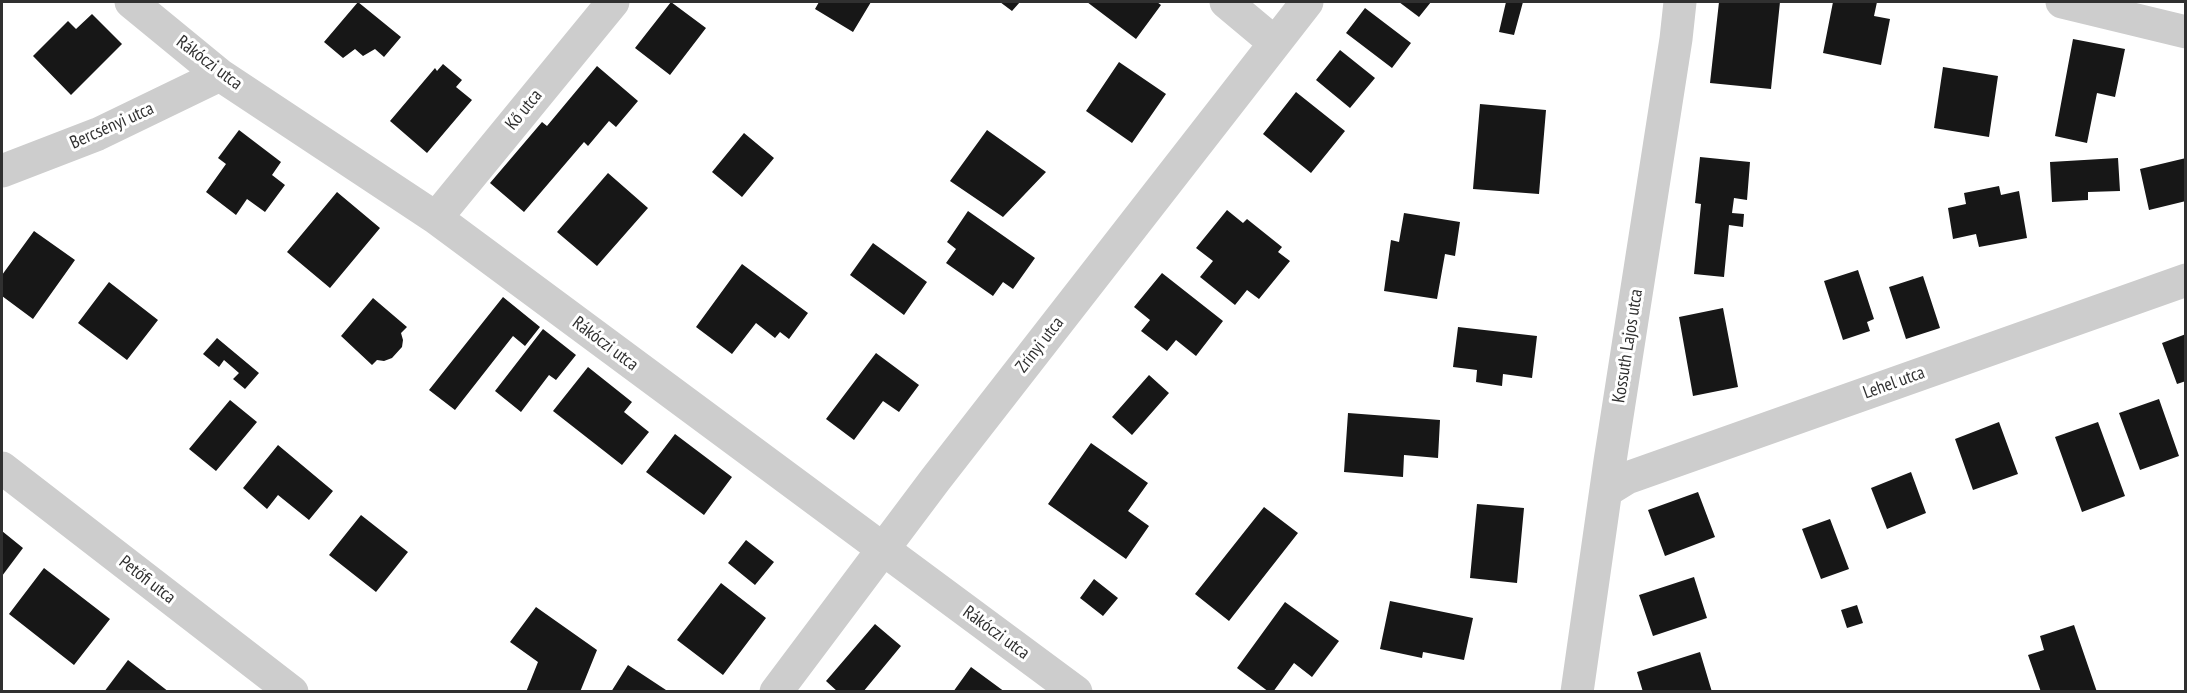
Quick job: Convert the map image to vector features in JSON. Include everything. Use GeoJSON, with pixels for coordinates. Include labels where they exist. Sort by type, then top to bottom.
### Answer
{"type":"FeatureCollection","features":[{"type":"Feature","properties":{"kind":"street","name":"Rákóczi utca"},"geometry":{"type":"LineString","coordinates":[[131,2],[220,75],[436,218],[1076,692]]}},
{"type":"Feature","properties":{"kind":"street","name":"Kő utca"},"geometry":{"type":"LineString","coordinates":[[436,218],[613,2]]}},
{"type":"Feature","properties":{"kind":"street"},"geometry":{"type":"LineString","coordinates":[[1226,2],[1275,43]]}},
{"type":"Feature","properties":{"kind":"street","name":"Zrínyi utca"},"geometry":{"type":"LineString","coordinates":[[776,692],[882,550],[1307,2]]}},
{"type":"Feature","properties":{"kind":"street","name":"Kossuth Lajos utca"},"geometry":{"type":"LineString","coordinates":[[1577,692],[1680,2]]}},
{"type":"Feature","properties":{"kind":"street"},"geometry":{"type":"LineString","coordinates":[[2062,2],[2186,32]]}},
{"type":"Feature","properties":{"kind":"street","name":"Bercsényi utca"},"geometry":{"type":"LineString","coordinates":[[2,171],[98,134],[220,75]]}},
{"type":"Feature","properties":{"kind":"street","name":"Lehel utca"},"geometry":{"type":"LineString","coordinates":[[1606,491],[1627,478],[2186,280]]}},
{"type":"Feature","properties":{"kind":"street","name":"Petőfi utca"},"geometry":{"type":"LineString","coordinates":[[2,468],[292,692]]}},
{"type":"Feature","properties":{"kind":"building"},"geometry":{"type":"Polygon","coordinates":[[[358,2],[401,37],[384,57],[375,49],[363,56],[355,49],[343,58],[324,42],[358,2]]]}},
{"type":"Feature","properties":{"kind":"building"},"geometry":{"type":"Polygon","coordinates":[[[671,2],[706,28],[670,75],[635,48],[671,2]]]}},
{"type":"Feature","properties":{"kind":"building"},"geometry":{"type":"Polygon","coordinates":[[[819,2],[871,2],[853,32],[815,9],[819,2]]]}},
{"type":"Feature","properties":{"kind":"building"},"geometry":{"type":"Polygon","coordinates":[[[1000,2],[1020,2],[1012,11],[1000,2]]]}},
{"type":"Feature","properties":{"kind":"building"},"geometry":{"type":"Polygon","coordinates":[[[1087,2],[1157,2],[1161,5],[1136,39],[1087,2]]]}},
{"type":"Feature","properties":{"kind":"building"},"geometry":{"type":"Polygon","coordinates":[[[1399,2],[1431,2],[1419,17],[1399,2]]]}},
{"type":"Feature","properties":{"kind":"building"},"geometry":{"type":"Polygon","coordinates":[[[1506,2],[1523,2],[1514,35],[1499,32],[1506,2]]]}},
{"type":"Feature","properties":{"kind":"building"},"geometry":{"type":"Polygon","coordinates":[[[1719,2],[1780,2],[1771,89],[1710,83],[1719,2]]]}},
{"type":"Feature","properties":{"kind":"building"},"geometry":{"type":"Polygon","coordinates":[[[1833,2],[1877,2],[1874,16],[1890,19],[1881,65],[1823,53],[1833,2]]]}},
{"type":"Feature","properties":{"kind":"building"},"geometry":{"type":"Polygon","coordinates":[[[1365,8],[1411,43],[1392,68],[1346,33],[1365,8]]]}},
{"type":"Feature","properties":{"kind":"building"},"geometry":{"type":"Polygon","coordinates":[[[92,14],[122,44],[71,95],[33,56],[68,21],[76,29],[92,14]]]}},
{"type":"Feature","properties":{"kind":"building"},"geometry":{"type":"Polygon","coordinates":[[[2073,39],[2125,49],[2115,97],[2097,93],[2087,143],[2055,136],[2073,39]]]}},
{"type":"Feature","properties":{"kind":"building"},"geometry":{"type":"Polygon","coordinates":[[[1340,50],[1375,78],[1350,108],[1316,80],[1340,50]]]}},
{"type":"Feature","properties":{"kind":"building"},"geometry":{"type":"Polygon","coordinates":[[[1119,62],[1166,94],[1132,143],[1086,111],[1119,62]]]}},
{"type":"Feature","properties":{"kind":"building"},"geometry":{"type":"Polygon","coordinates":[[[443,64],[462,80],[456,87],[472,100],[427,153],[390,121],[435,68],[437,71],[443,64]]]}},
{"type":"Feature","properties":{"kind":"building"},"geometry":{"type":"Polygon","coordinates":[[[597,66],[638,101],[616,127],[609,121],[588,146],[584,142],[524,212],[490,183],[542,122],[547,126],[597,66]]]}},
{"type":"Feature","properties":{"kind":"building"},"geometry":{"type":"Polygon","coordinates":[[[1943,67],[1998,76],[1989,137],[1934,128],[1943,67]]]}},
{"type":"Feature","properties":{"kind":"building"},"geometry":{"type":"Polygon","coordinates":[[[1296,92],[1345,131],[1311,173],[1263,134],[1296,92]]]}},
{"type":"Feature","properties":{"kind":"building"},"geometry":{"type":"Polygon","coordinates":[[[1480,104],[1546,110],[1539,194],[1473,189],[1480,104]]]}},
{"type":"Feature","properties":{"kind":"building"},"geometry":{"type":"Polygon","coordinates":[[[239,130],[281,162],[272,175],[285,185],[265,212],[247,199],[236,215],[206,192],[226,164],[218,158],[239,130]]]}},
{"type":"Feature","properties":{"kind":"building"},"geometry":{"type":"Polygon","coordinates":[[[987,130],[1046,172],[1003,217],[950,181],[987,130]]]}},
{"type":"Feature","properties":{"kind":"building"},"geometry":{"type":"Polygon","coordinates":[[[744,133],[774,158],[742,197],[712,172],[744,133]]]}},
{"type":"Feature","properties":{"kind":"building"},"geometry":{"type":"Polygon","coordinates":[[[1700,157],[1750,162],[1747,200],[1734,198],[1732,213],[1744,214],[1743,227],[1729,225],[1724,277],[1694,274],[1701,204],[1695,203],[1700,157]]]}},
{"type":"Feature","properties":{"kind":"building"},"geometry":{"type":"Polygon","coordinates":[[[2118,158],[2120,191],[2088,192],[2088,200],[2052,202],[2050,162],[2118,158]]]}},
{"type":"Feature","properties":{"kind":"building"},"geometry":{"type":"Polygon","coordinates":[[[2186,158],[2186,201],[2149,210],[2140,169],[2186,158]]]}},
{"type":"Feature","properties":{"kind":"building"},"geometry":{"type":"Polygon","coordinates":[[[608,173],[648,208],[597,266],[557,232],[608,173]]]}},
{"type":"Feature","properties":{"kind":"building"},"geometry":{"type":"Polygon","coordinates":[[[1999,186],[2001,195],[2019,191],[2027,238],[1979,247],[1976,234],[1953,239],[1948,208],[1966,204],[1964,193],[1999,186]]]}},
{"type":"Feature","properties":{"kind":"building"},"geometry":{"type":"Polygon","coordinates":[[[337,192],[380,228],[330,288],[287,252],[337,192]]]}},
{"type":"Feature","properties":{"kind":"building"},"geometry":{"type":"Polygon","coordinates":[[[1227,210],[1243,223],[1247,219],[1282,247],[1278,252],[1290,261],[1259,299],[1247,290],[1235,305],[1200,277],[1213,261],[1196,248],[1227,210]]]}},
{"type":"Feature","properties":{"kind":"building"},"geometry":{"type":"Polygon","coordinates":[[[968,211],[1035,258],[1013,289],[1003,282],[993,296],[946,263],[956,249],[947,242],[968,211]]]}},
{"type":"Feature","properties":{"kind":"building"},"geometry":{"type":"Polygon","coordinates":[[[1404,213],[1460,222],[1455,256],[1445,254],[1437,299],[1384,291],[1391,240],[1399,242],[1404,213]]]}},
{"type":"Feature","properties":{"kind":"building"},"geometry":{"type":"Polygon","coordinates":[[[34,231],[75,260],[33,319],[2,296],[2,275],[34,231]]]}},
{"type":"Feature","properties":{"kind":"building"},"geometry":{"type":"Polygon","coordinates":[[[873,243],[927,282],[904,315],[850,275],[873,243]]]}},
{"type":"Feature","properties":{"kind":"building"},"geometry":{"type":"Polygon","coordinates":[[[742,264],[808,313],[789,339],[780,332],[775,338],[756,323],[732,354],[696,327],[742,264]]]}},
{"type":"Feature","properties":{"kind":"building"},"geometry":{"type":"Polygon","coordinates":[[[1858,270],[1874,319],[1867,322],[1870,331],[1843,340],[1824,281],[1858,270]]]}},
{"type":"Feature","properties":{"kind":"building"},"geometry":{"type":"Polygon","coordinates":[[[1162,273],[1223,321],[1196,356],[1176,340],[1167,351],[1141,331],[1150,320],[1134,307],[1162,273]]]}},
{"type":"Feature","properties":{"kind":"building"},"geometry":{"type":"Polygon","coordinates":[[[1923,276],[1940,328],[1906,339],[1889,287],[1923,276]]]}},
{"type":"Feature","properties":{"kind":"building"},"geometry":{"type":"Polygon","coordinates":[[[109,282],[158,320],[127,360],[78,323],[109,282]]]}},
{"type":"Feature","properties":{"kind":"building"},"geometry":{"type":"Polygon","coordinates":[[[503,297],[540,327],[525,346],[513,336],[455,410],[429,390],[503,297]]]}},
{"type":"Feature","properties":{"kind":"building"},"geometry":{"type":"Polygon","coordinates":[[[373,298],[407,327],[401,333],[402,347],[392,358],[384,361],[377,360],[372,365],[341,336],[373,298]]]}},
{"type":"Feature","properties":{"kind":"building"},"geometry":{"type":"Polygon","coordinates":[[[1723,308],[1738,387],[1693,396],[1679,317],[1723,308]]]}},
{"type":"Feature","properties":{"kind":"building"},"geometry":{"type":"Polygon","coordinates":[[[1458,327],[1537,336],[1532,378],[1503,374],[1502,386],[1476,382],[1477,370],[1453,367],[1458,327]]]}},
{"type":"Feature","properties":{"kind":"building"},"geometry":{"type":"Polygon","coordinates":[[[543,329],[576,355],[556,380],[549,375],[521,412],[495,391],[543,329]]]}},
{"type":"Feature","properties":{"kind":"building"},"geometry":{"type":"Polygon","coordinates":[[[2186,334],[2186,381],[2177,384],[2162,343],[2186,334]]]}},
{"type":"Feature","properties":{"kind":"building"},"geometry":{"type":"Polygon","coordinates":[[[217,338],[259,373],[245,389],[233,379],[239,373],[224,360],[219,367],[203,354],[217,338]]]}},
{"type":"Feature","properties":{"kind":"building"},"geometry":{"type":"Polygon","coordinates":[[[876,353],[919,385],[899,412],[883,401],[854,440],[826,419],[876,353]]]}},
{"type":"Feature","properties":{"kind":"building"},"geometry":{"type":"Polygon","coordinates":[[[588,367],[632,402],[624,412],[649,432],[622,465],[553,411],[588,367]]]}},
{"type":"Feature","properties":{"kind":"building"},"geometry":{"type":"Polygon","coordinates":[[[1149,375],[1169,393],[1132,435],[1112,417],[1149,375]]]}},
{"type":"Feature","properties":{"kind":"building"},"geometry":{"type":"Polygon","coordinates":[[[2159,399],[2179,456],[2140,470],[2119,413],[2159,399]]]}},
{"type":"Feature","properties":{"kind":"building"},"geometry":{"type":"Polygon","coordinates":[[[230,400],[257,422],[216,471],[189,449],[230,400]]]}},
{"type":"Feature","properties":{"kind":"building"},"geometry":{"type":"Polygon","coordinates":[[[1348,413],[1440,420],[1438,458],[1404,455],[1403,477],[1344,472],[1348,413]]]}},
{"type":"Feature","properties":{"kind":"building"},"geometry":{"type":"Polygon","coordinates":[[[1999,422],[2018,474],[1973,490],[1955,439],[1999,422]]]}},
{"type":"Feature","properties":{"kind":"building"},"geometry":{"type":"Polygon","coordinates":[[[2098,422],[2125,496],[2082,512],[2055,437],[2098,422]]]}},
{"type":"Feature","properties":{"kind":"building"},"geometry":{"type":"Polygon","coordinates":[[[675,434],[732,477],[704,515],[646,472],[675,434]]]}},
{"type":"Feature","properties":{"kind":"building"},"geometry":{"type":"Polygon","coordinates":[[[1091,443],[1148,483],[1128,511],[1149,526],[1126,559],[1048,504],[1091,443]]]}},
{"type":"Feature","properties":{"kind":"building"},"geometry":{"type":"Polygon","coordinates":[[[278,445],[333,491],[309,520],[278,495],[267,509],[243,488],[278,445]]]}},
{"type":"Feature","properties":{"kind":"building"},"geometry":{"type":"Polygon","coordinates":[[[1911,472],[1926,513],[1887,529],[1871,488],[1911,472]]]}},
{"type":"Feature","properties":{"kind":"building"},"geometry":{"type":"Polygon","coordinates":[[[1698,492],[1715,537],[1665,556],[1648,510],[1698,492]]]}},
{"type":"Feature","properties":{"kind":"building"},"geometry":{"type":"Polygon","coordinates":[[[1477,504],[1524,508],[1517,583],[1470,578],[1477,504]]]}},
{"type":"Feature","properties":{"kind":"building"},"geometry":{"type":"Polygon","coordinates":[[[1264,507],[1298,533],[1229,621],[1195,594],[1264,507]]]}},
{"type":"Feature","properties":{"kind":"building"},"geometry":{"type":"Polygon","coordinates":[[[361,515],[408,552],[376,592],[329,555],[361,515]]]}},
{"type":"Feature","properties":{"kind":"building"},"geometry":{"type":"Polygon","coordinates":[[[1830,519],[1849,569],[1821,579],[1802,529],[1830,519]]]}},
{"type":"Feature","properties":{"kind":"building"},"geometry":{"type":"Polygon","coordinates":[[[2,531],[23,548],[2,576],[2,531]]]}},
{"type":"Feature","properties":{"kind":"building"},"geometry":{"type":"Polygon","coordinates":[[[746,540],[774,562],[755,585],[728,563],[746,540]]]}},
{"type":"Feature","properties":{"kind":"building"},"geometry":{"type":"Polygon","coordinates":[[[44,568],[110,619],[74,665],[9,614],[44,568]]]}},
{"type":"Feature","properties":{"kind":"building"},"geometry":{"type":"Polygon","coordinates":[[[1694,577],[1707,618],[1653,636],[1639,595],[1694,577]]]}},
{"type":"Feature","properties":{"kind":"building"},"geometry":{"type":"Polygon","coordinates":[[[1094,579],[1118,598],[1103,616],[1080,598],[1094,579]]]}},
{"type":"Feature","properties":{"kind":"building"},"geometry":{"type":"Polygon","coordinates":[[[721,583],[766,618],[723,675],[677,640],[721,583]]]}},
{"type":"Feature","properties":{"kind":"building"},"geometry":{"type":"Polygon","coordinates":[[[1390,601],[1473,618],[1464,660],[1423,652],[1422,658],[1380,649],[1390,601]]]}},
{"type":"Feature","properties":{"kind":"building"},"geometry":{"type":"Polygon","coordinates":[[[1285,602],[1339,641],[1312,677],[1294,663],[1273,692],[1269,692],[1237,668],[1285,602]]]}},
{"type":"Feature","properties":{"kind":"building"},"geometry":{"type":"Polygon","coordinates":[[[1857,605],[1863,623],[1847,628],[1841,610],[1857,605]]]}},
{"type":"Feature","properties":{"kind":"building"},"geometry":{"type":"Polygon","coordinates":[[[536,607],[597,650],[580,692],[526,692],[538,662],[510,642],[536,607]]]}},
{"type":"Feature","properties":{"kind":"building"},"geometry":{"type":"Polygon","coordinates":[[[875,624],[901,646],[863,692],[838,692],[826,681],[875,624]]]}},
{"type":"Feature","properties":{"kind":"building"},"geometry":{"type":"Polygon","coordinates":[[[2074,625],[2097,692],[2041,692],[2028,655],[2044,650],[2040,636],[2074,625]]]}},
{"type":"Feature","properties":{"kind":"building"},"geometry":{"type":"Polygon","coordinates":[[[1700,652],[1712,692],[1643,692],[1637,672],[1700,652]]]}},
{"type":"Feature","properties":{"kind":"building"},"geometry":{"type":"Polygon","coordinates":[[[128,660],[169,692],[104,692],[128,660]]]}},
{"type":"Feature","properties":{"kind":"building"},"geometry":{"type":"Polygon","coordinates":[[[628,665],[666,690],[665,692],[611,692],[628,665]]]}},
{"type":"Feature","properties":{"kind":"building"},"geometry":{"type":"Polygon","coordinates":[[[971,667],[1005,692],[953,692],[971,667]]]}}]}
